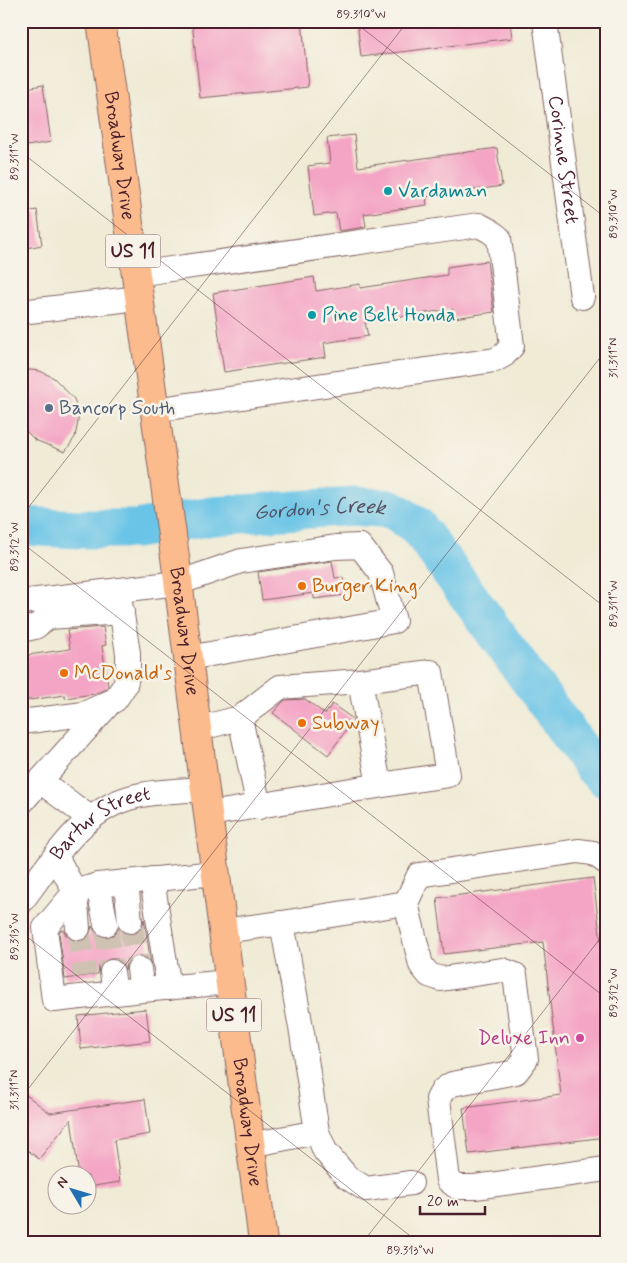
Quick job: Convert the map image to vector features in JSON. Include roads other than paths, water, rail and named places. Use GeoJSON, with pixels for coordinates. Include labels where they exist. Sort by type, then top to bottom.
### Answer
{"type":"FeatureCollection","features":[{"type":"Feature","properties":{"kind":"main road","name":"Broadway Drive"},"geometry":{"type":"LineString","coordinates":[[101,21],[177,570],[263,1242]]}},
{"type":"Feature","properties":{"kind":"street","name":"Corinne Street"},"geometry":{"type":"LineString","coordinates":[[545,21],[582,297]]}},
{"type":"Feature","properties":{"kind":"street"},"geometry":{"type":"LineString","coordinates":[[21,312],[137,286],[479,226],[490,230],[499,238],[512,346],[504,356],[495,360],[154,410]]}},
{"type":"Feature","properties":{"kind":"street"},"geometry":{"type":"LineString","coordinates":[[21,630],[35,627],[49,617],[120,601],[177,570],[336,547],[360,546],[381,573],[394,621],[188,658]]}},
{"type":"Feature","properties":{"kind":"street"},"geometry":{"type":"LineString","coordinates":[[21,602],[120,601]]}},
{"type":"Feature","properties":{"kind":"street"},"geometry":{"type":"LineString","coordinates":[[21,722],[84,714],[115,700],[125,685],[128,672],[128,653],[120,601]]}},
{"type":"Feature","properties":{"kind":"street"},"geometry":{"type":"LineString","coordinates":[[21,613],[30,610],[49,617]]}},
{"type":"Feature","properties":{"kind":"street","name":"Bartur Street"},"geometry":{"type":"LineString","coordinates":[[21,902],[70,838],[90,818],[110,805],[126,799],[158,792],[206,802],[259,806],[448,775],[431,672],[360,680]]}},
{"type":"Feature","properties":{"kind":"street"},"geometry":{"type":"LineString","coordinates":[[197,729],[240,718],[280,688],[360,680],[379,785]]}},
{"type":"Feature","properties":{"kind":"street"},"geometry":{"type":"LineString","coordinates":[[21,710],[36,711],[90,703],[105,705]]}},
{"type":"Feature","properties":{"kind":"street"},"geometry":{"type":"LineString","coordinates":[[21,803],[105,705]]}},
{"type":"Feature","properties":{"kind":"street"},"geometry":{"type":"LineString","coordinates":[[240,718],[259,806]]}},
{"type":"Feature","properties":{"kind":"street"},"geometry":{"type":"LineString","coordinates":[[40,781],[90,818]]}},
{"type":"Feature","properties":{"kind":"street"},"geometry":{"type":"LineString","coordinates":[[606,862],[593,853],[578,852],[419,875],[406,903],[421,965],[429,975],[441,978],[502,970],[515,975],[526,1059],[516,1072],[452,1084],[443,1090],[438,1099],[448,1180],[457,1187],[475,1187],[606,1169]]}},
{"type":"Feature","properties":{"kind":"street"},"geometry":{"type":"LineString","coordinates":[[56,856],[75,892],[78,928]]}},
{"type":"Feature","properties":{"kind":"street"},"geometry":{"type":"LineString","coordinates":[[215,873],[98,885],[75,892],[44,928],[54,1000],[85,986],[140,979],[169,988],[229,982]]}},
{"type":"Feature","properties":{"kind":"street"},"geometry":{"type":"LineString","coordinates":[[152,879],[169,988]]}},
{"type":"Feature","properties":{"kind":"street"},"geometry":{"type":"LineString","coordinates":[[126,882],[130,921]]}},
{"type":"Feature","properties":{"kind":"street"},"geometry":{"type":"LineString","coordinates":[[98,885],[106,924]]}},
{"type":"Feature","properties":{"kind":"street"},"geometry":{"type":"LineString","coordinates":[[223,931],[406,903]]}},
{"type":"Feature","properties":{"kind":"street"},"geometry":{"type":"LineString","coordinates":[[282,923],[302,1033],[316,1132],[325,1151],[347,1177],[366,1188],[411,1183]]}},
{"type":"Feature","properties":{"kind":"street"},"geometry":{"type":"LineString","coordinates":[[250,1145],[316,1132]]}},
{"type":"Feature","properties":{"kind":"waterway","name":"Gordon's Creek"},"geometry":{"type":"LineString","coordinates":[[21,526],[78,529],[136,529],[213,516],[354,506],[392,509],[418,527],[593,767],[606,779]]}},
{"type":"Feature","properties":{"kind":"tunnel"},"geometry":{"type":"LineString","coordinates":[[130,921],[139,969]]}},
{"type":"Feature","properties":{"kind":"tunnel"},"geometry":{"type":"LineString","coordinates":[[106,924],[112,972]]}},
{"type":"Feature","properties":{"kind":"tunnel"},"geometry":{"type":"LineString","coordinates":[[78,928],[85,976]]}},
{"type":"Feature","properties":{"kind":"place","name":"Vardaman"},"geometry":{"type":"Point","coordinates":[388,191]}},
{"type":"Feature","properties":{"kind":"place","name":"Pine Belt Honda"},"geometry":{"type":"Point","coordinates":[312,315]}},
{"type":"Feature","properties":{"kind":"place","name":"Bancorp South"},"geometry":{"type":"Point","coordinates":[49,408]}},
{"type":"Feature","properties":{"kind":"place","name":"Burger King"},"geometry":{"type":"Point","coordinates":[302,586]}},
{"type":"Feature","properties":{"kind":"place","name":"McDonald's"},"geometry":{"type":"Point","coordinates":[64,673]}},
{"type":"Feature","properties":{"kind":"place","name":"Subway"},"geometry":{"type":"Point","coordinates":[302,723]}},
{"type":"Feature","properties":{"kind":"place","name":"Deluxe Inn"},"geometry":{"type":"Point","coordinates":[580,1038]}}]}
